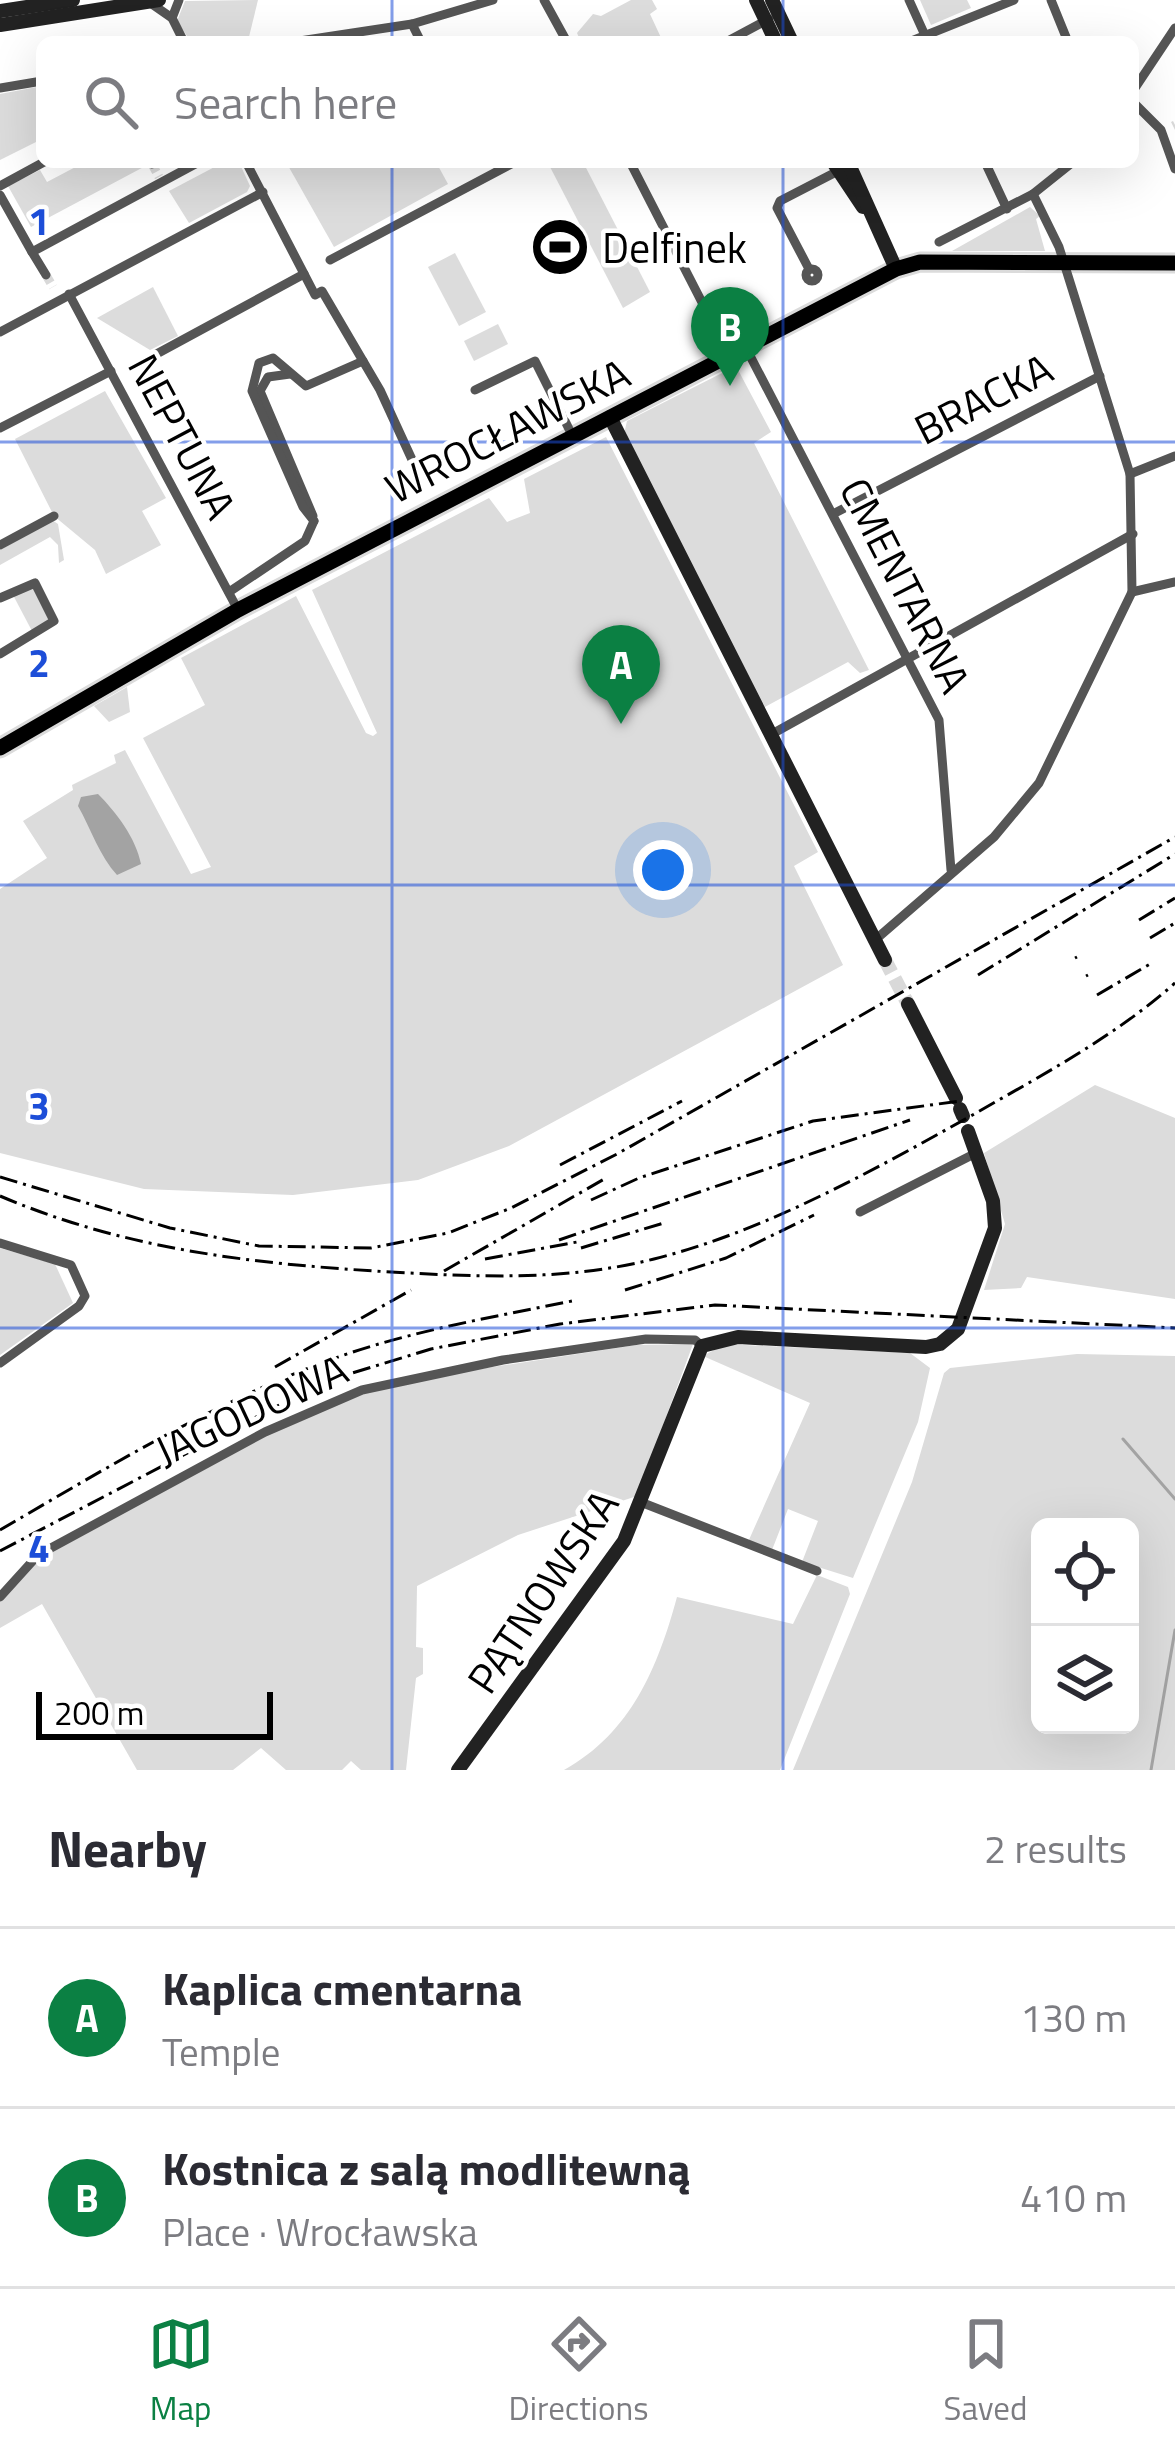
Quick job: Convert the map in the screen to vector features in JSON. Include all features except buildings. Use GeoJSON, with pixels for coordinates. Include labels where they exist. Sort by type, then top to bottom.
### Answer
{"type":"FeatureCollection","features":[{"type":"Feature","properties":{"kind":"main road"},"geometry":{"type":"LineString","coordinates":[[896,268],[920,262],[1175,263]]}},
{"type":"Feature","properties":{"kind":"main road","name":"WROCŁAWSKA"},"geometry":{"type":"LineString","coordinates":[[0,744],[238,610],[896,268]]}},
{"type":"Feature","properties":{"kind":"street"},"geometry":{"type":"LineString","coordinates":[[0,11],[73,0]]}},
{"type":"Feature","properties":{"kind":"street"},"geometry":{"type":"LineString","coordinates":[[172,18],[179,0]]}},
{"type":"Feature","properties":{"kind":"street"},"geometry":{"type":"LineString","coordinates":[[333,36],[412,24],[493,0]]}},
{"type":"Feature","properties":{"kind":"street"},"geometry":{"type":"LineString","coordinates":[[544,0],[564,36]]}},
{"type":"Feature","properties":{"kind":"street"},"geometry":{"type":"LineString","coordinates":[[735,36],[773,12],[756,0]]}},
{"type":"Feature","properties":{"kind":"street"},"geometry":{"type":"LineString","coordinates":[[909,0],[926,36]]}},
{"type":"Feature","properties":{"kind":"street"},"geometry":{"type":"LineString","coordinates":[[934,36],[1014,0]]}},
{"type":"Feature","properties":{"kind":"street"},"geometry":{"type":"LineString","coordinates":[[1051,0],[1066,36]]}},
{"type":"Feature","properties":{"kind":"street"},"geometry":{"type":"LineString","coordinates":[[0,25],[154,1],[172,18],[181,36]]}},
{"type":"Feature","properties":{"kind":"street"},"geometry":{"type":"LineString","coordinates":[[412,24],[418,36]]}},
{"type":"Feature","properties":{"kind":"street"},"geometry":{"type":"LineString","coordinates":[[1139,82],[1175,28]]}},
{"type":"Feature","properties":{"kind":"street"},"geometry":{"type":"LineString","coordinates":[[0,88],[36,82]]}},
{"type":"Feature","properties":{"kind":"street"},"geometry":{"type":"LineString","coordinates":[[1139,108],[1165,136],[1175,169]]}},
{"type":"Feature","properties":{"kind":"street"},"geometry":{"type":"LineString","coordinates":[[1165,136],[1173,126]]}},
{"type":"Feature","properties":{"kind":"street"},"geometry":{"type":"LineString","coordinates":[[0,186],[36,166]]}},
{"type":"Feature","properties":{"kind":"street"},"geometry":{"type":"LineString","coordinates":[[32,252],[185,168]]}},
{"type":"Feature","properties":{"kind":"street"},"geometry":{"type":"LineString","coordinates":[[249,168],[315,295],[322,291],[380,390],[421,477]]}},
{"type":"Feature","properties":{"kind":"street"},"geometry":{"type":"LineString","coordinates":[[488,168],[491,174]]}},
{"type":"Feature","properties":{"kind":"street"},"geometry":{"type":"LineString","coordinates":[[330,260],[502,168]]}},
{"type":"Feature","properties":{"kind":"street","name":"CMENTARNA"},"geometry":{"type":"LineString","coordinates":[[632,168],[833,514],[942,729],[951,870]]}},
{"type":"Feature","properties":{"kind":"street"},"geometry":{"type":"LineString","coordinates":[[809,269],[777,208],[780,201],[837,168]]}},
{"type":"Feature","properties":{"kind":"street"},"geometry":{"type":"LineString","coordinates":[[844,168],[896,268]]}},
{"type":"Feature","properties":{"kind":"street"},"geometry":{"type":"LineString","coordinates":[[988,168],[1007,209]]}},
{"type":"Feature","properties":{"kind":"street"},"geometry":{"type":"LineString","coordinates":[[939,242],[1033,194],[1065,168]]}},
{"type":"Feature","properties":{"kind":"street"},"geometry":{"type":"LineString","coordinates":[[0,332],[263,192]]}},
{"type":"Feature","properties":{"kind":"street"},"geometry":{"type":"LineString","coordinates":[[875,940],[994,837],[1039,783],[1132,592],[1130,474],[1064,263],[1046,213],[1033,194]]}},
{"type":"Feature","properties":{"kind":"street"},"geometry":{"type":"LineString","coordinates":[[0,195],[46,275]]}},
{"type":"Feature","properties":{"kind":"street"},"geometry":{"type":"LineString","coordinates":[[138,364],[304,274]]}},
{"type":"Feature","properties":{"kind":"street","name":"NEPTUNA"},"geometry":{"type":"LineString","coordinates":[[53,287],[111,371],[238,610]]}},
{"type":"Feature","properties":{"kind":"street"},"geometry":{"type":"LineString","coordinates":[[314,521],[303,507],[252,391],[255,369],[266,360],[279,360],[306,386],[363,361]]}},
{"type":"Feature","properties":{"kind":"street"},"geometry":{"type":"LineString","coordinates":[[475,390],[532,361],[573,437]]}},
{"type":"Feature","properties":{"kind":"street"},"geometry":{"type":"LineString","coordinates":[[0,428],[111,371]]}},
{"type":"Feature","properties":{"kind":"street"},"geometry":{"type":"LineString","coordinates":[[229,592],[304,541],[314,521],[260,391],[268,377],[292,375]]}},
{"type":"Feature","properties":{"kind":"street","name":"BRACKA"},"geometry":{"type":"LineString","coordinates":[[833,514],[1100,376]]}},
{"type":"Feature","properties":{"kind":"street"},"geometry":{"type":"LineString","coordinates":[[610,417],[885,960]]}},
{"type":"Feature","properties":{"kind":"street"},"geometry":{"type":"LineString","coordinates":[[1130,474],[1175,456]]}},
{"type":"Feature","properties":{"kind":"street"},"geometry":{"type":"LineString","coordinates":[[0,545],[54,516]]}},
{"type":"Feature","properties":{"kind":"street"},"geometry":{"type":"LineString","coordinates":[[772,734],[1133,533]]}},
{"type":"Feature","properties":{"kind":"street"},"geometry":{"type":"LineString","coordinates":[[1132,592],[1175,582]]}},
{"type":"Feature","properties":{"kind":"street"},"geometry":{"type":"LineString","coordinates":[[0,598],[35,583],[53,625],[0,654]]}},
{"type":"Feature","properties":{"kind":"street"},"geometry":{"type":"LineString","coordinates":[[702,1346],[738,1337],[926,1347],[950,1338],[995,1228],[993,1201],[962,1114],[908,1004]]}},
{"type":"Feature","properties":{"kind":"street"},"geometry":{"type":"LineString","coordinates":[[860,1212],[976,1153]]}},
{"type":"Feature","properties":{"kind":"street"},"geometry":{"type":"LineString","coordinates":[[0,1243],[70,1264],[85,1296],[80,1306],[0,1363]]}},
{"type":"Feature","properties":{"kind":"street","name":"JAGODOWA"},"geometry":{"type":"LineString","coordinates":[[0,1597],[38,1555],[246,1441],[362,1390],[503,1360],[646,1339],[695,1340],[702,1346]]}},
{"type":"Feature","properties":{"kind":"street","name":"PĄTNOWSKA"},"geometry":{"type":"LineString","coordinates":[[458,1770],[614,1556],[643,1503],[693,1357],[702,1346]]}},
{"type":"Feature","properties":{"kind":"street"},"geometry":{"type":"LineString","coordinates":[[643,1503],[817,1571]]}},
{"type":"Feature","properties":{"kind":"shaded area"},"geometry":{"type":"Polygon","coordinates":[[[258,0],[249,36],[187,36],[177,21],[185,1],[258,0]]]}},
{"type":"Feature","properties":{"kind":"shaded area"},"geometry":{"type":"Polygon","coordinates":[[[631,0],[652,0],[657,9],[650,14],[660,36],[578,36],[593,14],[601,16],[631,0]]]}},
{"type":"Feature","properties":{"kind":"shaded area"},"geometry":{"type":"Polygon","coordinates":[[[920,0],[967,0],[971,8],[931,25],[920,0]]]}},
{"type":"Feature","properties":{"kind":"shaded area"},"geometry":{"type":"Polygon","coordinates":[[[36,87],[36,142],[0,160],[0,94],[36,87]]]}},
{"type":"Feature","properties":{"kind":"shaded area"},"geometry":{"type":"Polygon","coordinates":[[[74,168],[142,168],[31,227],[8,186],[40,170],[47,182],[74,168]]]}},
{"type":"Feature","properties":{"kind":"shaded area"},"geometry":{"type":"Polygon","coordinates":[[[213,168],[242,168],[250,186],[189,223],[169,191],[213,168]]]}},
{"type":"Feature","properties":{"kind":"shaded area"},"geometry":{"type":"Polygon","coordinates":[[[289,168],[439,168],[448,184],[334,247],[289,168]]]}},
{"type":"Feature","properties":{"kind":"shaded area"},"geometry":{"type":"Polygon","coordinates":[[[551,168],[586,168],[650,292],[623,308],[551,168]]]}},
{"type":"Feature","properties":{"kind":"shaded area"},"geometry":{"type":"Polygon","coordinates":[[[1030,207],[1040,216],[1036,219],[1045,251],[952,251],[1030,207]]]}},
{"type":"Feature","properties":{"kind":"shaded area"},"geometry":{"type":"Polygon","coordinates":[[[455,253],[486,312],[459,326],[428,267],[455,253]]]}},
{"type":"Feature","properties":{"kind":"shaded area"},"geometry":{"type":"Polygon","coordinates":[[[153,287],[178,336],[150,350],[97,318],[153,287]]]}},
{"type":"Feature","properties":{"kind":"shaded area"},"geometry":{"type":"Polygon","coordinates":[[[498,324],[508,344],[474,361],[464,341],[498,324]]]}},
{"type":"Feature","properties":{"kind":"shaded area"},"geometry":{"type":"Polygon","coordinates":[[[736,366],[771,432],[754,443],[869,670],[860,673],[848,662],[763,708],[624,434],[627,421],[736,366]]]}},
{"type":"Feature","properties":{"kind":"shaded area"},"geometry":{"type":"Polygon","coordinates":[[[105,391],[166,498],[142,511],[161,545],[106,574],[95,550],[54,516],[15,439],[105,391]]]}},
{"type":"Feature","properties":{"kind":"shaded area"},"geometry":{"type":"Polygon","coordinates":[[[606,437],[818,852],[794,866],[843,965],[509,1146],[418,1180],[293,1195],[144,1189],[0,1153],[0,889],[47,858],[23,821],[73,790],[72,785],[116,763],[114,755],[125,750],[191,874],[211,867],[143,738],[205,705],[181,658],[296,596],[366,733],[373,736],[377,733],[312,590],[489,498],[507,522],[530,513],[524,479],[606,437]]]}},
{"type":"Feature","properties":{"kind":"shaded area"},"geometry":{"type":"Polygon","coordinates":[[[52,520],[58,524],[64,560],[59,563],[58,545],[50,537],[0,565],[0,550],[52,520]]]}},
{"type":"Feature","properties":{"kind":"shaded area"},"geometry":{"type":"Polygon","coordinates":[[[27,587],[35,589],[51,621],[32,631],[13,595],[27,587]]]}},
{"type":"Feature","properties":{"kind":"shaded area"},"geometry":{"type":"Polygon","coordinates":[[[127,687],[130,712],[109,722],[94,706],[127,687]]]}},
{"type":"Feature","properties":{"kind":"shaded area"},"geometry":{"type":"Polygon","coordinates":[[[98,794],[124,826],[141,864],[117,875],[78,806],[81,797],[98,794]]]}},
{"type":"Feature","properties":{"kind":"shaded area"},"geometry":{"type":"Polygon","coordinates":[[[1095,1085],[1175,1118],[1175,1299],[1027,1277],[1021,1288],[984,1290],[1005,1224],[984,1153],[1095,1085]]]}},
{"type":"Feature","properties":{"kind":"shaded area"},"geometry":{"type":"Polygon","coordinates":[[[0,1248],[55,1264],[73,1303],[0,1355],[0,1248]]]}},
{"type":"Feature","properties":{"kind":"shaded area"},"geometry":{"type":"Polygon","coordinates":[[[693,1344],[637,1496],[518,1535],[417,1586],[416,1647],[423,1648],[423,1674],[416,1678],[406,1770],[361,1770],[351,1761],[342,1770],[286,1770],[261,1748],[233,1770],[137,1770],[42,1604],[0,1628],[0,1601],[38,1559],[286,1425],[362,1394],[460,1372],[636,1345],[693,1344]]]}},
{"type":"Feature","properties":{"kind":"shaded area"},"geometry":{"type":"Polygon","coordinates":[[[725,1344],[910,1353],[930,1368],[918,1422],[853,1578],[802,1562],[818,1521],[788,1509],[772,1550],[748,1542],[810,1403],[703,1356],[725,1344]]]}},
{"type":"Feature","properties":{"kind":"shaded area"},"geometry":{"type":"Polygon","coordinates":[[[1077,1354],[1175,1356],[1175,1770],[793,1770],[912,1482],[944,1373],[950,1368],[1077,1354]]]}},
{"type":"Feature","properties":{"kind":"shaded area"},"geometry":{"type":"Polygon","coordinates":[[[817,1575],[848,1587],[850,1594],[780,1770],[564,1770],[607,1737],[638,1696],[661,1648],[677,1597],[793,1624],[817,1575]]]}},
{"type":"Feature","properties":{"kind":"waterway"},"geometry":{"type":"LineString","coordinates":[[1123,1439],[1175,1499]]}},
{"type":"Feature","properties":{"kind":"waterway"},"geometry":{"type":"LineString","coordinates":[[1151,1770],[1175,1630]]}},
{"type":"Feature","properties":{"kind":"tunnel"},"geometry":{"type":"LineString","coordinates":[[154,168],[159,177]]}},
{"type":"Feature","properties":{"kind":"tunnel"},"geometry":{"type":"LineString","coordinates":[[46,275],[53,287]]}},
{"type":"Feature","properties":{"kind":"tunnel"},"geometry":{"type":"LineString","coordinates":[[885,960],[908,1004]]}},
{"type":"Feature","properties":{"kind":"railway"},"geometry":{"type":"LineString","coordinates":[[0,1177],[170,1228],[259,1246],[371,1248],[448,1233],[511,1208],[617,1154],[1175,837]]}},
{"type":"Feature","properties":{"kind":"railway"},"geometry":{"type":"LineString","coordinates":[[978,975],[1175,854]]}},
{"type":"Feature","properties":{"kind":"railway"},"geometry":{"type":"LineString","coordinates":[[1139,920],[1175,898]]}},
{"type":"Feature","properties":{"kind":"railway"},"geometry":{"type":"LineString","coordinates":[[1150,938],[1175,923]]}},
{"type":"Feature","properties":{"kind":"railway"},"geometry":{"type":"LineString","coordinates":[[1097,995],[1150,964]]}},
{"type":"Feature","properties":{"kind":"railway"},"geometry":{"type":"LineString","coordinates":[[0,1196],[95,1230],[241,1259],[490,1276],[621,1266],[736,1233],[855,1179],[1075,1055],[1175,983]]}},
{"type":"Feature","properties":{"kind":"railway"},"geometry":{"type":"LineString","coordinates":[[560,1165],[682,1101]]}},
{"type":"Feature","properties":{"kind":"railway"},"geometry":{"type":"LineString","coordinates":[[591,1200],[639,1178],[813,1121],[960,1101]]}},
{"type":"Feature","properties":{"kind":"railway"},"geometry":{"type":"LineString","coordinates":[[559,1240],[910,1120]]}},
{"type":"Feature","properties":{"kind":"railway"},"geometry":{"type":"LineString","coordinates":[[444,1271],[606,1178]]}},
{"type":"Feature","properties":{"kind":"railway"},"geometry":{"type":"LineString","coordinates":[[625,1290],[726,1258],[814,1215]]}},
{"type":"Feature","properties":{"kind":"railway"},"geometry":{"type":"LineString","coordinates":[[581,1248],[667,1222]]}},
{"type":"Feature","properties":{"kind":"railway"},"geometry":{"type":"LineString","coordinates":[[485,1259],[577,1242]]}},
{"type":"Feature","properties":{"kind":"railway"},"geometry":{"type":"LineString","coordinates":[[275,1367],[411,1290]]}},
{"type":"Feature","properties":{"kind":"railway"},"geometry":{"type":"LineString","coordinates":[[0,1530],[168,1434],[299,1372],[402,1338],[577,1300]]}},
{"type":"Feature","properties":{"kind":"railway"},"geometry":{"type":"LineString","coordinates":[[0,1551],[323,1382],[431,1349],[560,1324],[715,1305],[1175,1328]]}},
{"type":"Feature","properties":{"kind":"place","name":"Delfinek"},"geometry":{"type":"Point","coordinates":[560,247]}},
{"type":"Feature","properties":{"kind":"place","name":"Kostnica z salą modlitewną"},"geometry":{"type":"Point","coordinates":[730,386]}},
{"type":"Feature","properties":{"kind":"place","name":"Kaplica cmentarna"},"geometry":{"type":"Point","coordinates":[621,724]}}]}
